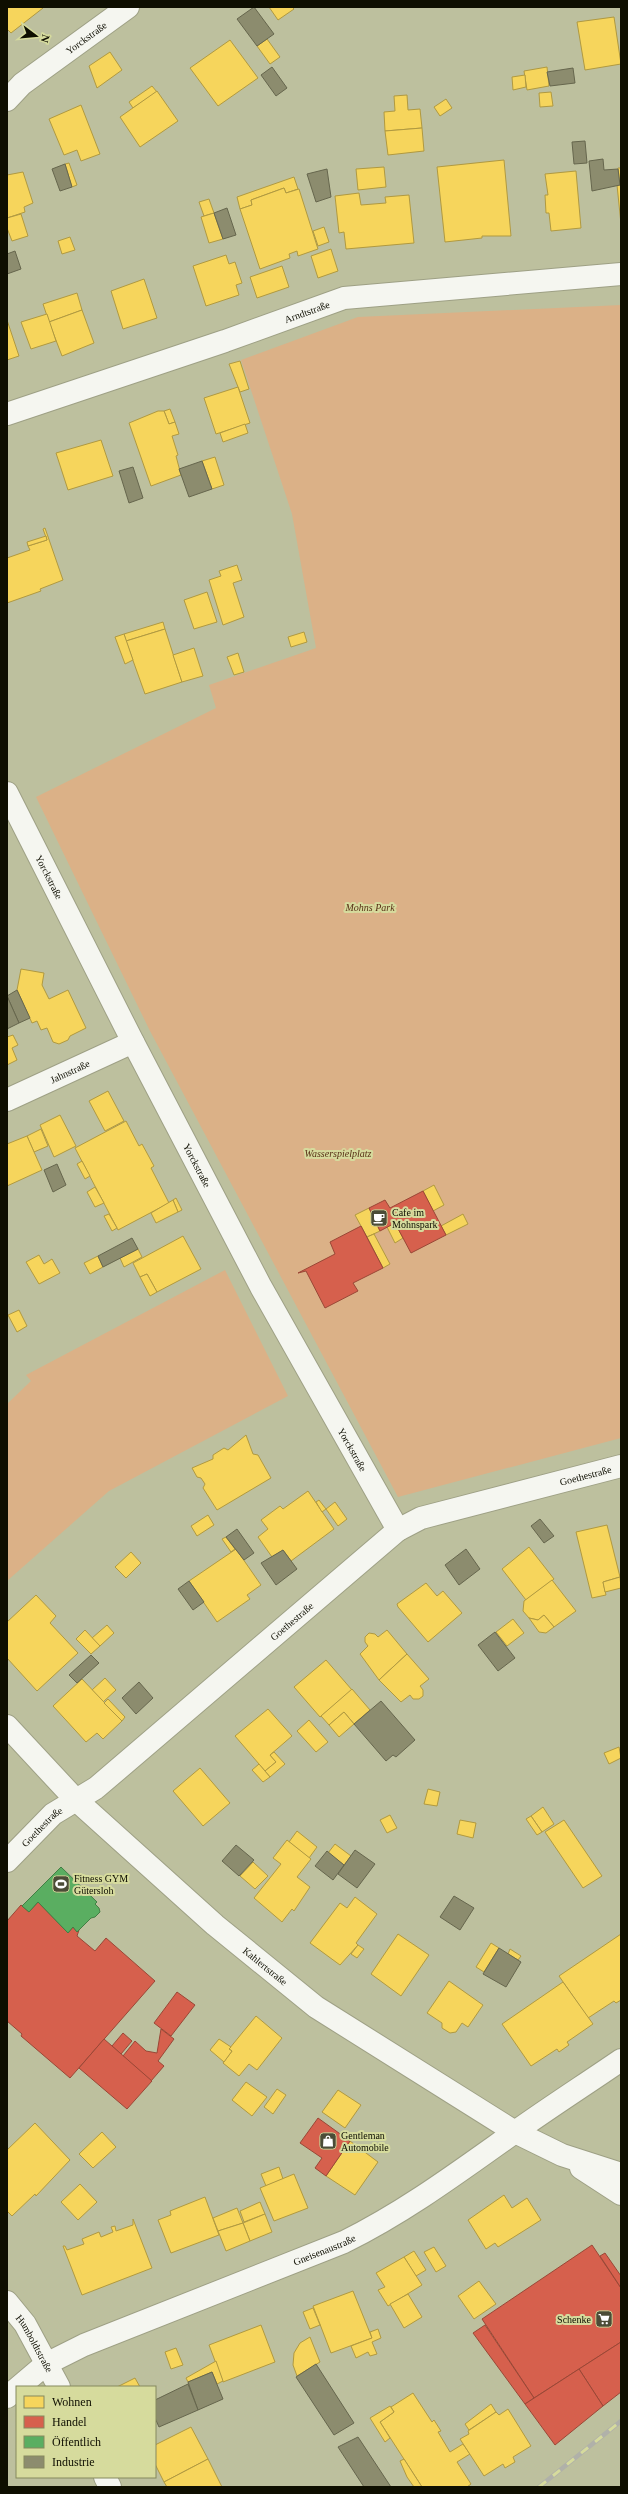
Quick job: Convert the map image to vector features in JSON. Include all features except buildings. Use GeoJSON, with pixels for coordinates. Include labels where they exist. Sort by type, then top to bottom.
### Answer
{"type":"FeatureCollection","features":[{"type":"Feature","properties":{"kind":"street","name":"Yorckstraße"},"geometry":{"type":"LineString","coordinates":[[7,100],[22,84],[128,7]]}},
{"type":"Feature","properties":{"kind":"street","name":"Arndtstraße"},"geometry":{"type":"LineString","coordinates":[[7,414],[225,341],[344,298],[621,274]]}},
{"type":"Feature","properties":{"kind":"street","name":"Yorckstraße"},"geometry":{"type":"LineString","coordinates":[[7,793],[133,1042],[260,1287],[398,1530]]}},
{"type":"Feature","properties":{"kind":"street","name":"Jahnstraße"},"geometry":{"type":"LineString","coordinates":[[7,1100],[133,1042]]}},
{"type":"Feature","properties":{"kind":"street","name":"Goethestraße"},"geometry":{"type":"LineString","coordinates":[[7,1860],[53,1814],[75,1799],[96,1788],[398,1530],[422,1518],[621,1466]]}},
{"type":"Feature","properties":{"kind":"street","name":"Kahlertstraße"},"geometry":{"type":"LineString","coordinates":[[7,1726],[75,1799],[215,1925],[316,2007],[515,2132],[562,2155],[621,2194]]}},
{"type":"Feature","properties":{"kind":"street","name":"Gneisenaustraße"},"geometry":{"type":"LineString","coordinates":[[20,2386],[46,2364],[84,2345],[344,2242],[369,2230],[479,2159],[515,2132],[621,2060]]}},
{"type":"Feature","properties":{"kind":"street","name":"Kahlertstraße"},"geometry":{"type":"LineString","coordinates":[[562,2155],[621,2174]]}},
{"type":"Feature","properties":{"kind":"street","name":"Humboldtstraße"},"geometry":{"type":"LineString","coordinates":[[7,2302],[25,2324],[57,2386]]}},
{"type":"Feature","properties":{"kind":"street","name":"Gneisenaustraße"},"geometry":{"type":"LineString","coordinates":[[7,2397],[16,2389]]}},
{"type":"Feature","properties":{"kind":"street"},"geometry":{"type":"LineString","coordinates":[[106,2478],[110,2487]]}},
{"type":"Feature","properties":{"kind":"green space","name":"Mohns Park"},"geometry":{"type":"Polygon","coordinates":[[[621,305],[621,1438],[398,1497],[150,1031],[36,797],[216,708],[209,685],[316,648],[292,514],[241,360],[358,317],[621,305]]]}},
{"type":"Feature","properties":{"kind":"green space"},"geometry":{"type":"Polygon","coordinates":[[[225,1270],[288,1396],[109,1491],[7,1581],[7,1404],[31,1381],[26,1375],[225,1270]]]}},
{"type":"Feature","properties":{"kind":"railway"},"geometry":{"type":"LineString","coordinates":[[539,2487],[621,2421]]}},
{"type":"Feature","properties":{"kind":"place","name":"Cafe im Mohnspark"},"geometry":{"type":"Point","coordinates":[379,1218]}},
{"type":"Feature","properties":{"kind":"place","name":"Fitness GYM Gütersloh"},"geometry":{"type":"Point","coordinates":[61,1884]}},
{"type":"Feature","properties":{"kind":"place","name":"Gentleman Automobile"},"geometry":{"type":"Point","coordinates":[328,2141]}},
{"type":"Feature","properties":{"kind":"place","name":"Schenke"},"geometry":{"type":"Point","coordinates":[604,2319]}},
{"type":"Feature","properties":{"kind":"park label","name":"Wasserspielplatz"},"geometry":{"type":"Point","coordinates":[338,1153]}}]}
